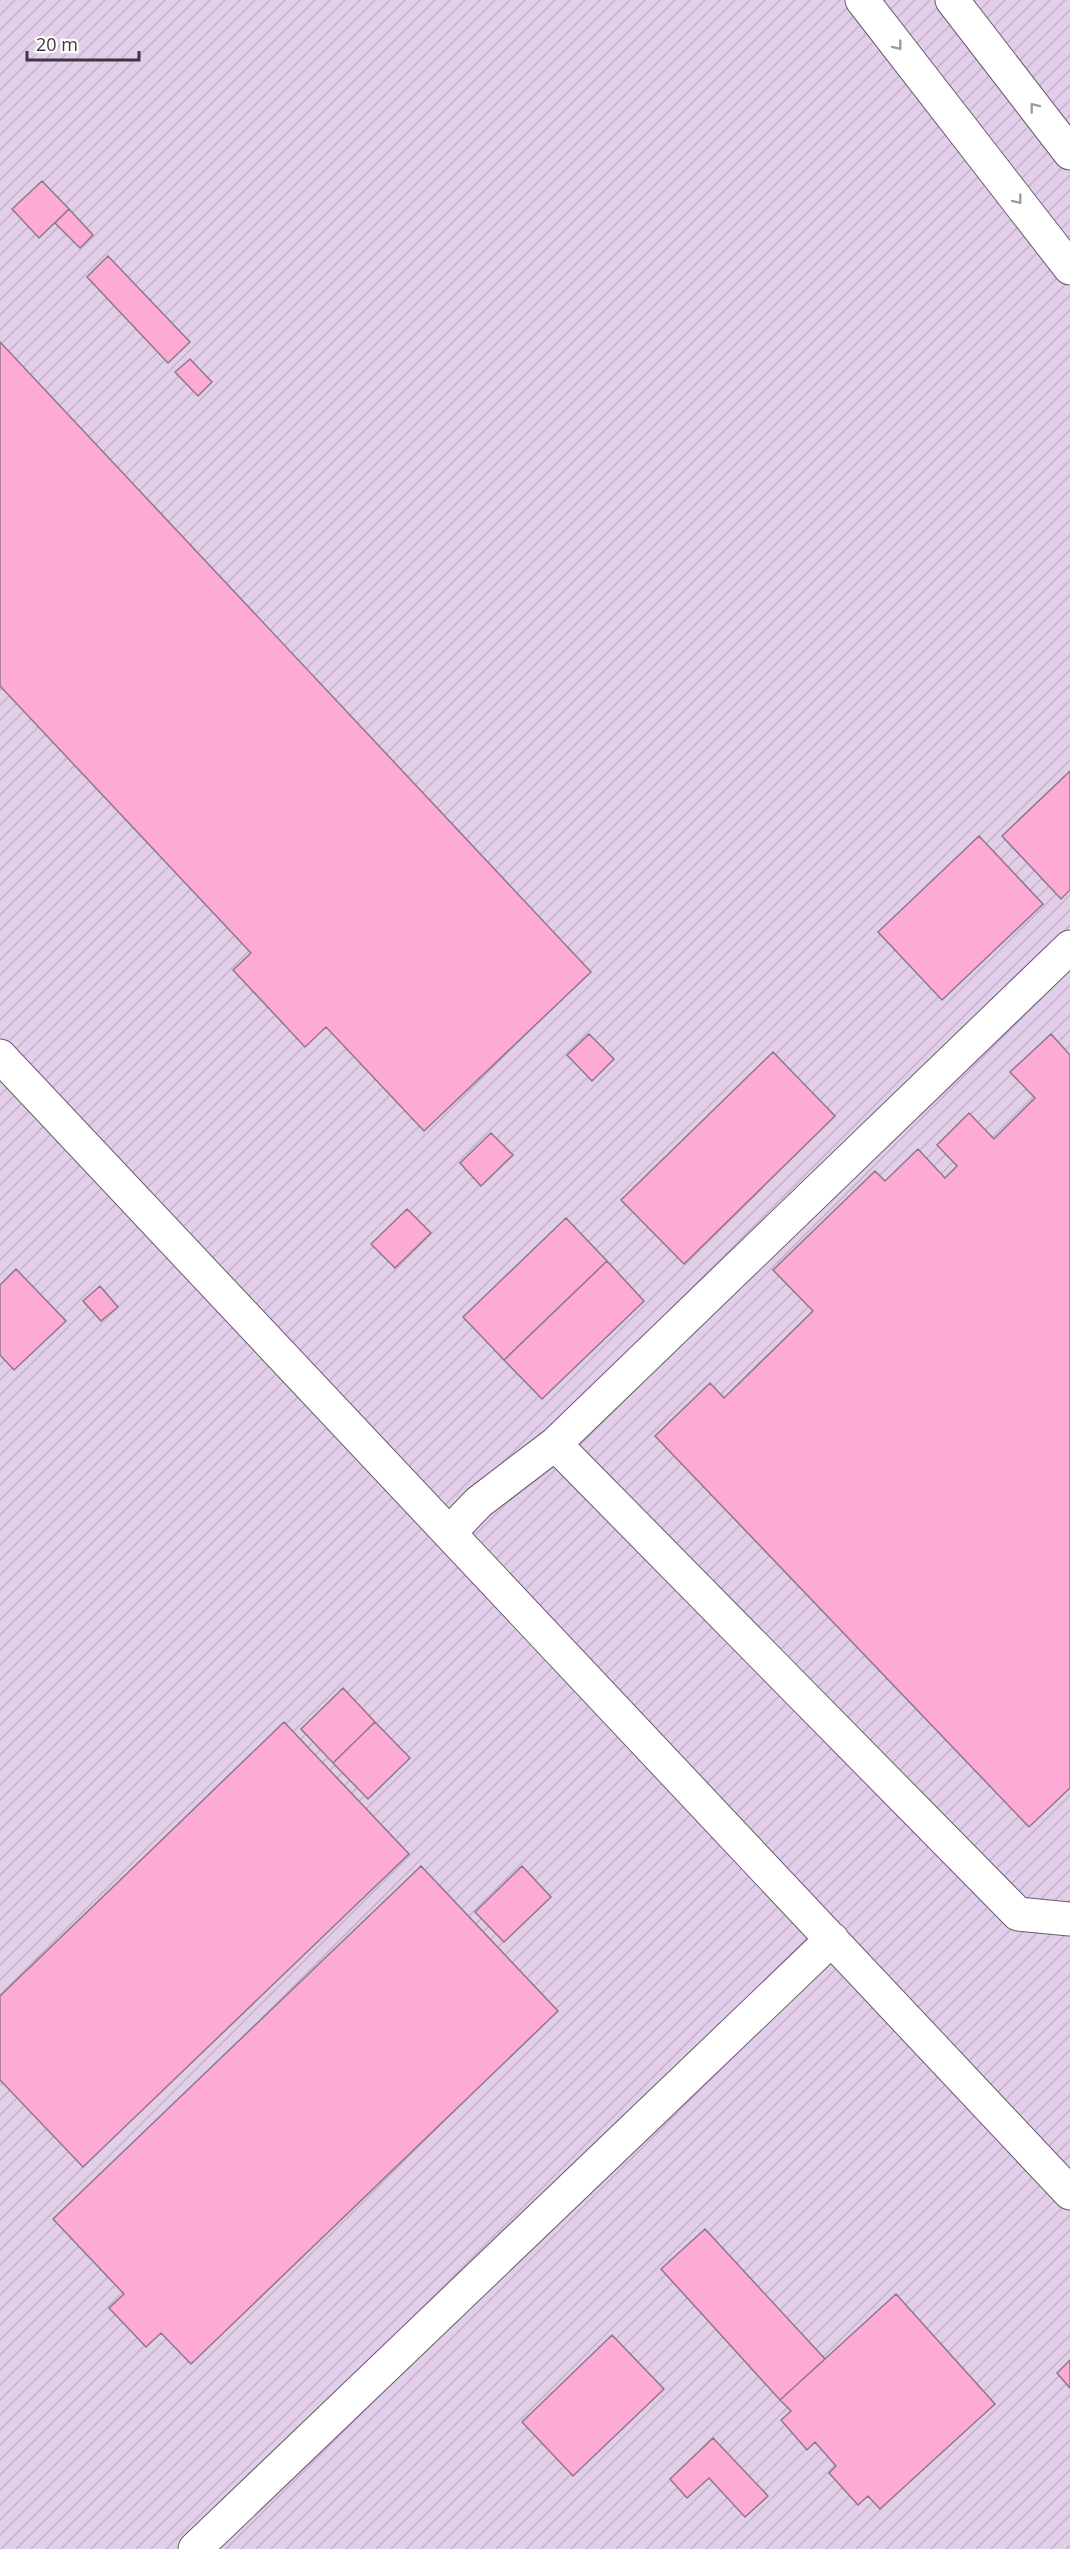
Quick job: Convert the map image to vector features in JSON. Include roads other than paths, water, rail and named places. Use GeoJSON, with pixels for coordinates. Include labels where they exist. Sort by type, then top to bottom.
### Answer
{"type":"FeatureCollection","features":[{"type":"Feature","properties":{"kind":"street"},"geometry":{"type":"LineString","coordinates":[[862,0],[1070,268]]}},
{"type":"Feature","properties":{"kind":"street"},"geometry":{"type":"LineString","coordinates":[[951,0],[1070,153]]}},
{"type":"Feature","properties":{"kind":"street"},"geometry":{"type":"LineString","coordinates":[[449,1533],[479,1502],[555,1444],[1070,947]]}},
{"type":"Feature","properties":{"kind":"street"},"geometry":{"type":"LineString","coordinates":[[0,1056],[1070,2193]]}},
{"type":"Feature","properties":{"kind":"street"},"geometry":{"type":"LineString","coordinates":[[555,1444],[1018,1914],[1070,1919]]}},
{"type":"Feature","properties":{"kind":"street"},"geometry":{"type":"LineString","coordinates":[[195,2549],[832,1939]]}}]}
